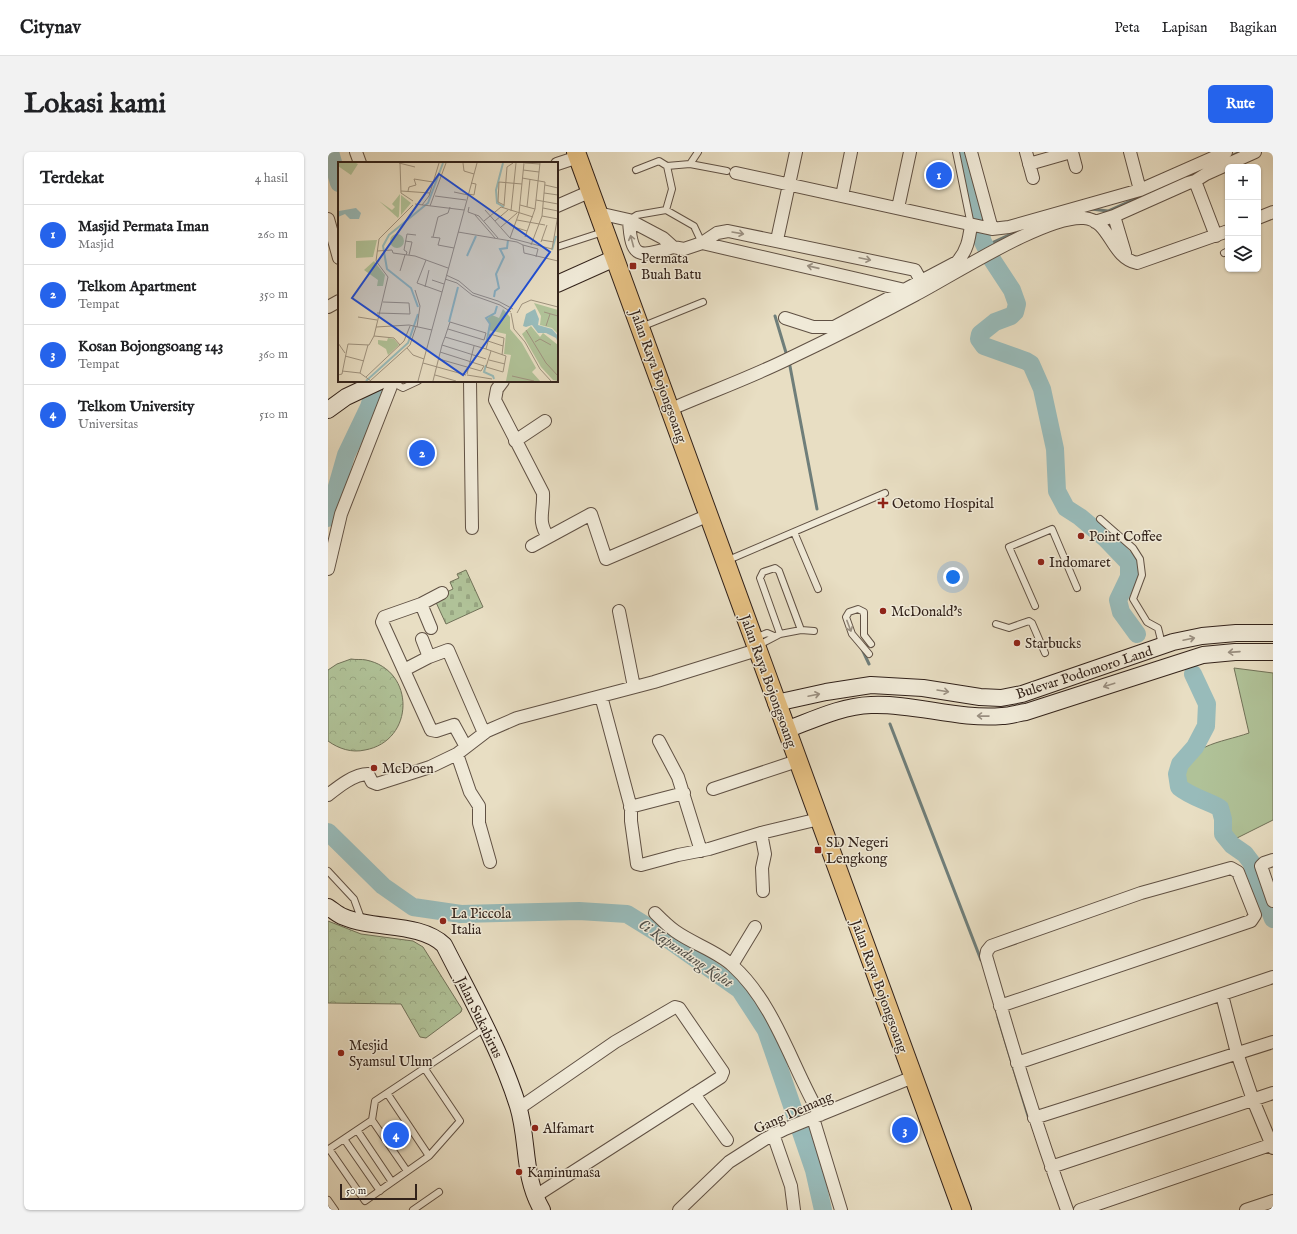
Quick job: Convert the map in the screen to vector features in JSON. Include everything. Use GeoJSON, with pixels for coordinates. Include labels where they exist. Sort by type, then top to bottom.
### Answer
{"type":"FeatureCollection","features":[{"type":"Feature","properties":{"kind":"main road","name":"Jalan Raya Bojongsoang"},"geometry":{"type":"LineString","coordinates":[[577,155],[589,192],[641,327],[797,761],[962,1210]]}},
{"type":"Feature","properties":{"kind":"street"},"geometry":{"type":"LineString","coordinates":[[356,152],[360,162]]}},
{"type":"Feature","properties":{"kind":"street"},"geometry":{"type":"LineString","coordinates":[[777,240],[796,152]]}},
{"type":"Feature","properties":{"kind":"street"},"geometry":{"type":"LineString","coordinates":[[842,196],[851,152]]}},
{"type":"Feature","properties":{"kind":"street"},"geometry":{"type":"LineString","coordinates":[[898,208],[910,152]]}},
{"type":"Feature","properties":{"kind":"street"},"geometry":{"type":"LineString","coordinates":[[785,318],[813,327],[834,327],[957,262],[964,254],[970,239],[981,227],[972,152]]}},
{"type":"Feature","properties":{"kind":"street"},"geometry":{"type":"LineString","coordinates":[[1033,178],[1027,158],[1071,152],[1076,167]]}},
{"type":"Feature","properties":{"kind":"street"},"geometry":{"type":"LineString","coordinates":[[1130,152],[1140,190]]}},
{"type":"Feature","properties":{"kind":"street"},"geometry":{"type":"LineString","coordinates":[[732,172],[981,227],[1009,227],[1140,190],[1226,152]]}},
{"type":"Feature","properties":{"kind":"street"},"geometry":{"type":"LineString","coordinates":[[1095,222],[1114,216],[1195,181],[1206,174],[1255,152]]}},
{"type":"Feature","properties":{"kind":"street"},"geometry":{"type":"LineString","coordinates":[[558,164],[577,155]]}},
{"type":"Feature","properties":{"kind":"street"},"geometry":{"type":"LineString","coordinates":[[1195,181],[1216,236]]}},
{"type":"Feature","properties":{"kind":"street"},"geometry":{"type":"LineString","coordinates":[[558,206],[589,192]]}},
{"type":"Feature","properties":{"kind":"street"},"geometry":{"type":"LineString","coordinates":[[1261,217],[1273,212]]}},
{"type":"Feature","properties":{"kind":"street"},"geometry":{"type":"LineString","coordinates":[[598,214],[629,220],[654,233],[673,247]]}},
{"type":"Feature","properties":{"kind":"street"},"geometry":{"type":"LineString","coordinates":[[1114,216],[1119,236],[1129,261]]}},
{"type":"Feature","properties":{"kind":"street"},"geometry":{"type":"LineString","coordinates":[[671,409],[787,360],[914,296],[998,249],[1044,227],[1072,218],[1085,218],[1095,222],[1104,229],[1118,251],[1129,261],[1137,263],[1225,232]]}},
{"type":"Feature","properties":{"kind":"street"},"geometry":{"type":"LineString","coordinates":[[629,220],[630,240],[632,247],[638,251],[648,254],[673,247],[686,249],[702,243],[717,233],[728,231],[777,240],[914,270],[921,281]]}},
{"type":"Feature","properties":{"kind":"street"},"geometry":{"type":"LineString","coordinates":[[328,221],[338,255]]}},
{"type":"Feature","properties":{"kind":"street"},"geometry":{"type":"LineString","coordinates":[[648,254],[654,233]]}},
{"type":"Feature","properties":{"kind":"street"},"geometry":{"type":"LineString","coordinates":[[702,243],[905,290]]}},
{"type":"Feature","properties":{"kind":"street"},"geometry":{"type":"LineString","coordinates":[[558,284],[615,258]]}},
{"type":"Feature","properties":{"kind":"street"},"geometry":{"type":"LineString","coordinates":[[328,307],[338,302]]}},
{"type":"Feature","properties":{"kind":"street"},"geometry":{"type":"LineString","coordinates":[[328,569],[342,514],[393,382]]}},
{"type":"Feature","properties":{"kind":"street"},"geometry":{"type":"LineString","coordinates":[[470,382],[472,528]]}},
{"type":"Feature","properties":{"kind":"street"},"geometry":{"type":"LineString","coordinates":[[502,382],[497,389],[495,400],[543,493],[544,509],[541,523],[548,537]]}},
{"type":"Feature","properties":{"kind":"street"},"geometry":{"type":"LineString","coordinates":[[328,401],[362,388]]}},
{"type":"Feature","properties":{"kind":"street"},"geometry":{"type":"LineString","coordinates":[[328,410],[362,388]]}},
{"type":"Feature","properties":{"kind":"street"},"geometry":{"type":"LineString","coordinates":[[515,441],[544,421]]}},
{"type":"Feature","properties":{"kind":"street"},"geometry":{"type":"LineString","coordinates":[[532,546],[592,514],[606,559],[708,515]]}},
{"type":"Feature","properties":{"kind":"street"},"geometry":{"type":"LineString","coordinates":[[442,593],[421,604],[382,619],[431,730],[436,731],[454,725],[470,792],[479,806],[479,823],[490,862]]}},
{"type":"Feature","properties":{"kind":"street"},"geometry":{"type":"LineString","coordinates":[[421,604],[432,628]]}},
{"type":"Feature","properties":{"kind":"street"},"geometry":{"type":"LineString","coordinates":[[619,611],[634,687]]}},
{"type":"Feature","properties":{"kind":"street","name":"Bulevar Podomoro Land"},"geometry":{"type":"LineString","coordinates":[[776,703],[871,685],[901,686],[980,697],[1001,698],[1022,694],[1162,646],[1202,636],[1236,633],[1268,634]]}},
{"type":"Feature","properties":{"kind":"street"},"geometry":{"type":"LineString","coordinates":[[1267,652],[1270,644],[1268,634]]}},
{"type":"Feature","properties":{"kind":"street"},"geometry":{"type":"LineString","coordinates":[[422,639],[429,657]]}},
{"type":"Feature","properties":{"kind":"street"},"geometry":{"type":"LineString","coordinates":[[328,795],[343,784],[361,774],[368,774],[373,784],[382,784],[430,767],[461,750],[484,733],[517,718],[634,687],[755,645]]}},
{"type":"Feature","properties":{"kind":"street"},"geometry":{"type":"LineString","coordinates":[[404,670],[429,657],[448,650],[484,733]]}},
{"type":"Feature","properties":{"kind":"street","name":"Bulevar Podomoro Land"},"geometry":{"type":"LineString","coordinates":[[786,730],[826,715],[856,706],[893,705],[978,716],[1002,716],[1026,712],[1140,674],[1203,655],[1267,652]]}},
{"type":"Feature","properties":{"kind":"street"},"geometry":{"type":"LineString","coordinates":[[1135,656],[1140,674]]}},
{"type":"Feature","properties":{"kind":"street"},"geometry":{"type":"LineString","coordinates":[[852,688],[846,692],[844,698],[848,703],[856,706]]}},
{"type":"Feature","properties":{"kind":"street"},"geometry":{"type":"LineString","coordinates":[[601,696],[630,807],[637,864],[641,865],[701,851],[761,833],[819,819]]}},
{"type":"Feature","properties":{"kind":"street"},"geometry":{"type":"LineString","coordinates":[[659,741],[678,777],[701,851]]}},
{"type":"Feature","properties":{"kind":"street"},"geometry":{"type":"LineString","coordinates":[[713,789],[797,761]]}},
{"type":"Feature","properties":{"kind":"street"},"geometry":{"type":"LineString","coordinates":[[630,807],[684,793]]}},
{"type":"Feature","properties":{"kind":"street"},"geometry":{"type":"LineString","coordinates":[[761,833],[766,854],[762,868],[763,891]]}},
{"type":"Feature","properties":{"kind":"street"},"geometry":{"type":"LineString","coordinates":[[1273,860],[1264,863],[1261,866],[1273,901]]}},
{"type":"Feature","properties":{"kind":"street"},"geometry":{"type":"LineString","coordinates":[[1000,1006],[1252,921],[1255,915],[1238,872],[1231,868],[1141,893],[991,946],[987,951],[986,956],[1000,1006],[1017,1063],[1034,1118],[1067,1210]]}},
{"type":"Feature","properties":{"kind":"street","name":"Jalan Sukabirus"},"geometry":{"type":"LineString","coordinates":[[328,907],[343,917],[363,923],[424,933],[438,939],[444,945],[486,1027],[510,1082],[518,1109],[529,1180],[538,1203]]}},
{"type":"Feature","properties":{"kind":"street"},"geometry":{"type":"LineString","coordinates":[[655,913],[675,931],[732,965],[752,985],[770,1013],[807,1093],[841,1210]]}},
{"type":"Feature","properties":{"kind":"street"},"geometry":{"type":"LineString","coordinates":[[732,965],[755,927]]}},
{"type":"Feature","properties":{"kind":"street"},"geometry":{"type":"LineString","coordinates":[[1017,1063],[1273,977]]}},
{"type":"Feature","properties":{"kind":"street"},"geometry":{"type":"LineString","coordinates":[[1080,1210],[1273,1145],[1253,1100],[1237,1053],[1222,995]]}},
{"type":"Feature","properties":{"kind":"street"},"geometry":{"type":"LineString","coordinates":[[518,1109],[610,1046],[677,1006],[723,1072],[721,1077],[694,1094],[538,1203]]}},
{"type":"Feature","properties":{"kind":"street"},"geometry":{"type":"LineString","coordinates":[[1034,1118],[1273,1042]]}},
{"type":"Feature","properties":{"kind":"street","name":"Gang Demang"},"geometry":{"type":"LineString","coordinates":[[680,1210],[729,1162],[773,1134],[913,1077]]}},
{"type":"Feature","properties":{"kind":"street"},"geometry":{"type":"LineString","coordinates":[[1051,1167],[1273,1093]]}},
{"type":"Feature","properties":{"kind":"street"},"geometry":{"type":"LineString","coordinates":[[694,1094],[727,1140]]}},
{"type":"Feature","properties":{"kind":"street"},"geometry":{"type":"LineString","coordinates":[[773,1134],[791,1186],[794,1210]]}},
{"type":"Feature","properties":{"kind":"street"},"geometry":{"type":"LineString","coordinates":[[1246,1210],[1273,1201]]}},
{"type":"Feature","properties":{"kind":"lane"},"geometry":{"type":"LineString","coordinates":[[690,164],[698,152]]}},
{"type":"Feature","properties":{"kind":"lane"},"geometry":{"type":"LineString","coordinates":[[956,152],[981,227]]}},
{"type":"Feature","properties":{"kind":"lane"},"geometry":{"type":"LineString","coordinates":[[636,170],[659,161],[667,166],[690,164],[732,172]]}},
{"type":"Feature","properties":{"kind":"lane"},"geometry":{"type":"LineString","coordinates":[[666,210],[672,188],[667,166]]}},
{"type":"Feature","properties":{"kind":"lane"},"geometry":{"type":"LineString","coordinates":[[629,220],[637,216],[666,210],[694,226],[702,243]]}},
{"type":"Feature","properties":{"kind":"lane"},"geometry":{"type":"LineString","coordinates":[[558,247],[605,232]]}},
{"type":"Feature","properties":{"kind":"lane"},"geometry":{"type":"LineString","coordinates":[[641,327],[703,302]]}},
{"type":"Feature","properties":{"kind":"lane"},"geometry":{"type":"LineString","coordinates":[[398,382],[399,386],[403,388],[416,382]]}},
{"type":"Feature","properties":{"kind":"lane"},"geometry":{"type":"LineString","coordinates":[[725,561],[884,493]]}},
{"type":"Feature","properties":{"kind":"lane"},"geometry":{"type":"LineString","coordinates":[[1100,519],[1137,554],[1142,575],[1133,599],[1144,618],[1158,628],[1162,646]]}},
{"type":"Feature","properties":{"kind":"lane"},"geometry":{"type":"LineString","coordinates":[[1035,606],[1009,547],[1052,529],[1077,588]]}},
{"type":"Feature","properties":{"kind":"lane"},"geometry":{"type":"LineString","coordinates":[[794,532],[818,589]]}},
{"type":"Feature","properties":{"kind":"lane"},"geometry":{"type":"LineString","coordinates":[[777,635],[760,578],[763,572],[775,568],[779,571],[801,630]]}},
{"type":"Feature","properties":{"kind":"lane"},"geometry":{"type":"LineString","coordinates":[[869,654],[852,634],[846,618],[849,612],[858,609],[864,612],[864,635],[871,644]]}},
{"type":"Feature","properties":{"kind":"lane"},"geometry":{"type":"LineString","coordinates":[[996,624],[1009,628],[1029,621],[1032,623],[1045,653]]}},
{"type":"Feature","properties":{"kind":"lane"},"geometry":{"type":"LineString","coordinates":[[755,645],[767,633],[777,635],[801,630],[814,631]]}},
{"type":"Feature","properties":{"kind":"lane"},"geometry":{"type":"LineString","coordinates":[[328,871],[354,899],[363,923]]}},
{"type":"Feature","properties":{"kind":"lane"},"geometry":{"type":"LineString","coordinates":[[408,1171],[372,1120],[375,1101],[486,1027]]}},
{"type":"Feature","properties":{"kind":"lane"},"geometry":{"type":"LineString","coordinates":[[372,1120],[329,1149],[365,1201],[429,1156],[460,1121],[425,1069]]}},
{"type":"Feature","properties":{"kind":"lane"},"geometry":{"type":"LineString","coordinates":[[387,1093],[429,1156]]}},
{"type":"Feature","properties":{"kind":"lane"},"geometry":{"type":"LineString","coordinates":[[357,1130],[392,1182]]}},
{"type":"Feature","properties":{"kind":"lane"},"geometry":{"type":"LineString","coordinates":[[344,1139],[380,1191]]}},
{"type":"Feature","properties":{"kind":"lane"},"geometry":{"type":"LineString","coordinates":[[413,1210],[439,1192]]}},
{"type":"Feature","properties":{"kind":"lane"},"geometry":{"type":"LineString","coordinates":[[328,1200],[335,1210]]}},
{"type":"Feature","properties":{"kind":"green space"},"geometry":{"type":"Polygon","coordinates":[[[466,570],[483,607],[446,624],[434,598],[453,589],[450,582],[459,578],[457,574],[466,570]]]}},
{"type":"Feature","properties":{"kind":"green space"},"geometry":{"type":"Polygon","coordinates":[[[351,659],[366,660],[382,666],[394,677],[401,690],[403,705],[400,720],[393,734],[381,744],[360,751],[346,750],[328,741],[328,670],[337,664],[351,659]]]}},
{"type":"Feature","properties":{"kind":"green space"},"geometry":{"type":"Polygon","coordinates":[[[1234,668],[1273,673],[1273,820],[1235,839],[1236,845],[1231,840],[1227,831],[1225,810],[1220,803],[1215,799],[1189,790],[1180,781],[1183,769],[1189,759],[1196,752],[1216,743],[1249,733],[1234,668]]]}},
{"type":"Feature","properties":{"kind":"green space"},"geometry":{"type":"Polygon","coordinates":[[[328,921],[361,934],[413,941],[423,947],[462,1009],[461,1012],[426,1038],[420,1037],[401,1004],[328,1003],[328,921]]]}},
{"type":"Feature","properties":{"kind":"waterway","name":"Ci Kapundung Kolot"},"geometry":{"type":"LineString","coordinates":[[330,152],[338,180]]}},
{"type":"Feature","properties":{"kind":"waterway"},"geometry":{"type":"LineString","coordinates":[[1225,159],[1240,152]]}},
{"type":"Feature","properties":{"kind":"waterway"},"geometry":{"type":"LineString","coordinates":[[967,155],[980,212],[982,240],[991,258],[1012,290],[1017,304],[1015,312],[1011,316],[995,322],[980,334],[979,339],[984,346],[1031,364],[1042,389],[1055,449],[1057,491],[1066,508],[1080,517],[1105,538],[1129,563],[1129,577],[1118,600],[1121,612],[1137,634]]}},
{"type":"Feature","properties":{"kind":"waterway"},"geometry":{"type":"LineString","coordinates":[[1091,209],[1108,211],[1211,165]]}},
{"type":"Feature","properties":{"kind":"waterway"},"geometry":{"type":"LineString","coordinates":[[985,246],[1022,229]]}},
{"type":"Feature","properties":{"kind":"waterway"},"geometry":{"type":"LineString","coordinates":[[775,316],[787,356]]}},
{"type":"Feature","properties":{"kind":"waterway"},"geometry":{"type":"LineString","coordinates":[[789,361],[817,509]]}},
{"type":"Feature","properties":{"kind":"waterway","name":"Ci Kapundung Kolot"},"geometry":{"type":"LineString","coordinates":[[328,518],[346,455],[369,407],[377,382]]}},
{"type":"Feature","properties":{"kind":"waterway"},"geometry":{"type":"LineString","coordinates":[[861,647],[869,664]]}},
{"type":"Feature","properties":{"kind":"waterway"},"geometry":{"type":"LineString","coordinates":[[1193,674],[1207,704],[1206,726],[1195,747],[1180,764],[1177,774],[1179,787],[1188,793],[1220,808],[1223,819],[1223,834],[1232,845],[1245,854],[1251,862],[1273,919]]}},
{"type":"Feature","properties":{"kind":"waterway"},"geometry":{"type":"LineString","coordinates":[[890,724],[981,960]]}},
{"type":"Feature","properties":{"kind":"waterway","name":"Ci Kapundung Kolot"},"geometry":{"type":"LineString","coordinates":[[328,832],[383,886],[413,907],[461,914],[579,911],[627,914],[669,940],[740,990],[766,1030],[814,1170],[823,1210]]}},
{"type":"Feature","properties":{"kind":"waterway"},"geometry":{"type":"LineString","coordinates":[[998,1017],[1029,1119]]}},
{"type":"Feature","properties":{"kind":"place","name":"Masjid Permata Iman"},"geometry":{"type":"Point","coordinates":[939,175]}},
{"type":"Feature","properties":{"kind":"place","name":"Permata Buah Batu"},"geometry":{"type":"Point","coordinates":[633,266]}},
{"type":"Feature","properties":{"kind":"place","name":"Telkom Apartment"},"geometry":{"type":"Point","coordinates":[422,453]}},
{"type":"Feature","properties":{"kind":"place","name":"Oetomo Hospital"},"geometry":{"type":"Point","coordinates":[883,503]}},
{"type":"Feature","properties":{"kind":"place","name":"Point Coffee"},"geometry":{"type":"Point","coordinates":[1081,536]}},
{"type":"Feature","properties":{"kind":"place","name":"Indomaret"},"geometry":{"type":"Point","coordinates":[1041,562]}},
{"type":"Feature","properties":{"kind":"place","name":"McDonald's"},"geometry":{"type":"Point","coordinates":[883,611]}},
{"type":"Feature","properties":{"kind":"place","name":"Starbucks"},"geometry":{"type":"Point","coordinates":[1017,643]}},
{"type":"Feature","properties":{"kind":"place","name":"McDoen"},"geometry":{"type":"Point","coordinates":[374,768]}},
{"type":"Feature","properties":{"kind":"place","name":"SD Negeri Lengkong"},"geometry":{"type":"Point","coordinates":[818,850]}},
{"type":"Feature","properties":{"kind":"place","name":"La Piccola Italia"},"geometry":{"type":"Point","coordinates":[443,921]}},
{"type":"Feature","properties":{"kind":"place","name":"Mesjid Syamsul Ulum"},"geometry":{"type":"Point","coordinates":[341,1053]}},
{"type":"Feature","properties":{"kind":"place","name":"Alfamart"},"geometry":{"type":"Point","coordinates":[535,1128]}},
{"type":"Feature","properties":{"kind":"place","name":"Kosan Bojongsoang 143"},"geometry":{"type":"Point","coordinates":[905,1130]}},
{"type":"Feature","properties":{"kind":"place","name":"Telkom University"},"geometry":{"type":"Point","coordinates":[396,1135]}},
{"type":"Feature","properties":{"kind":"place","name":"Kaminumasa"},"geometry":{"type":"Point","coordinates":[519,1172]}}]}
